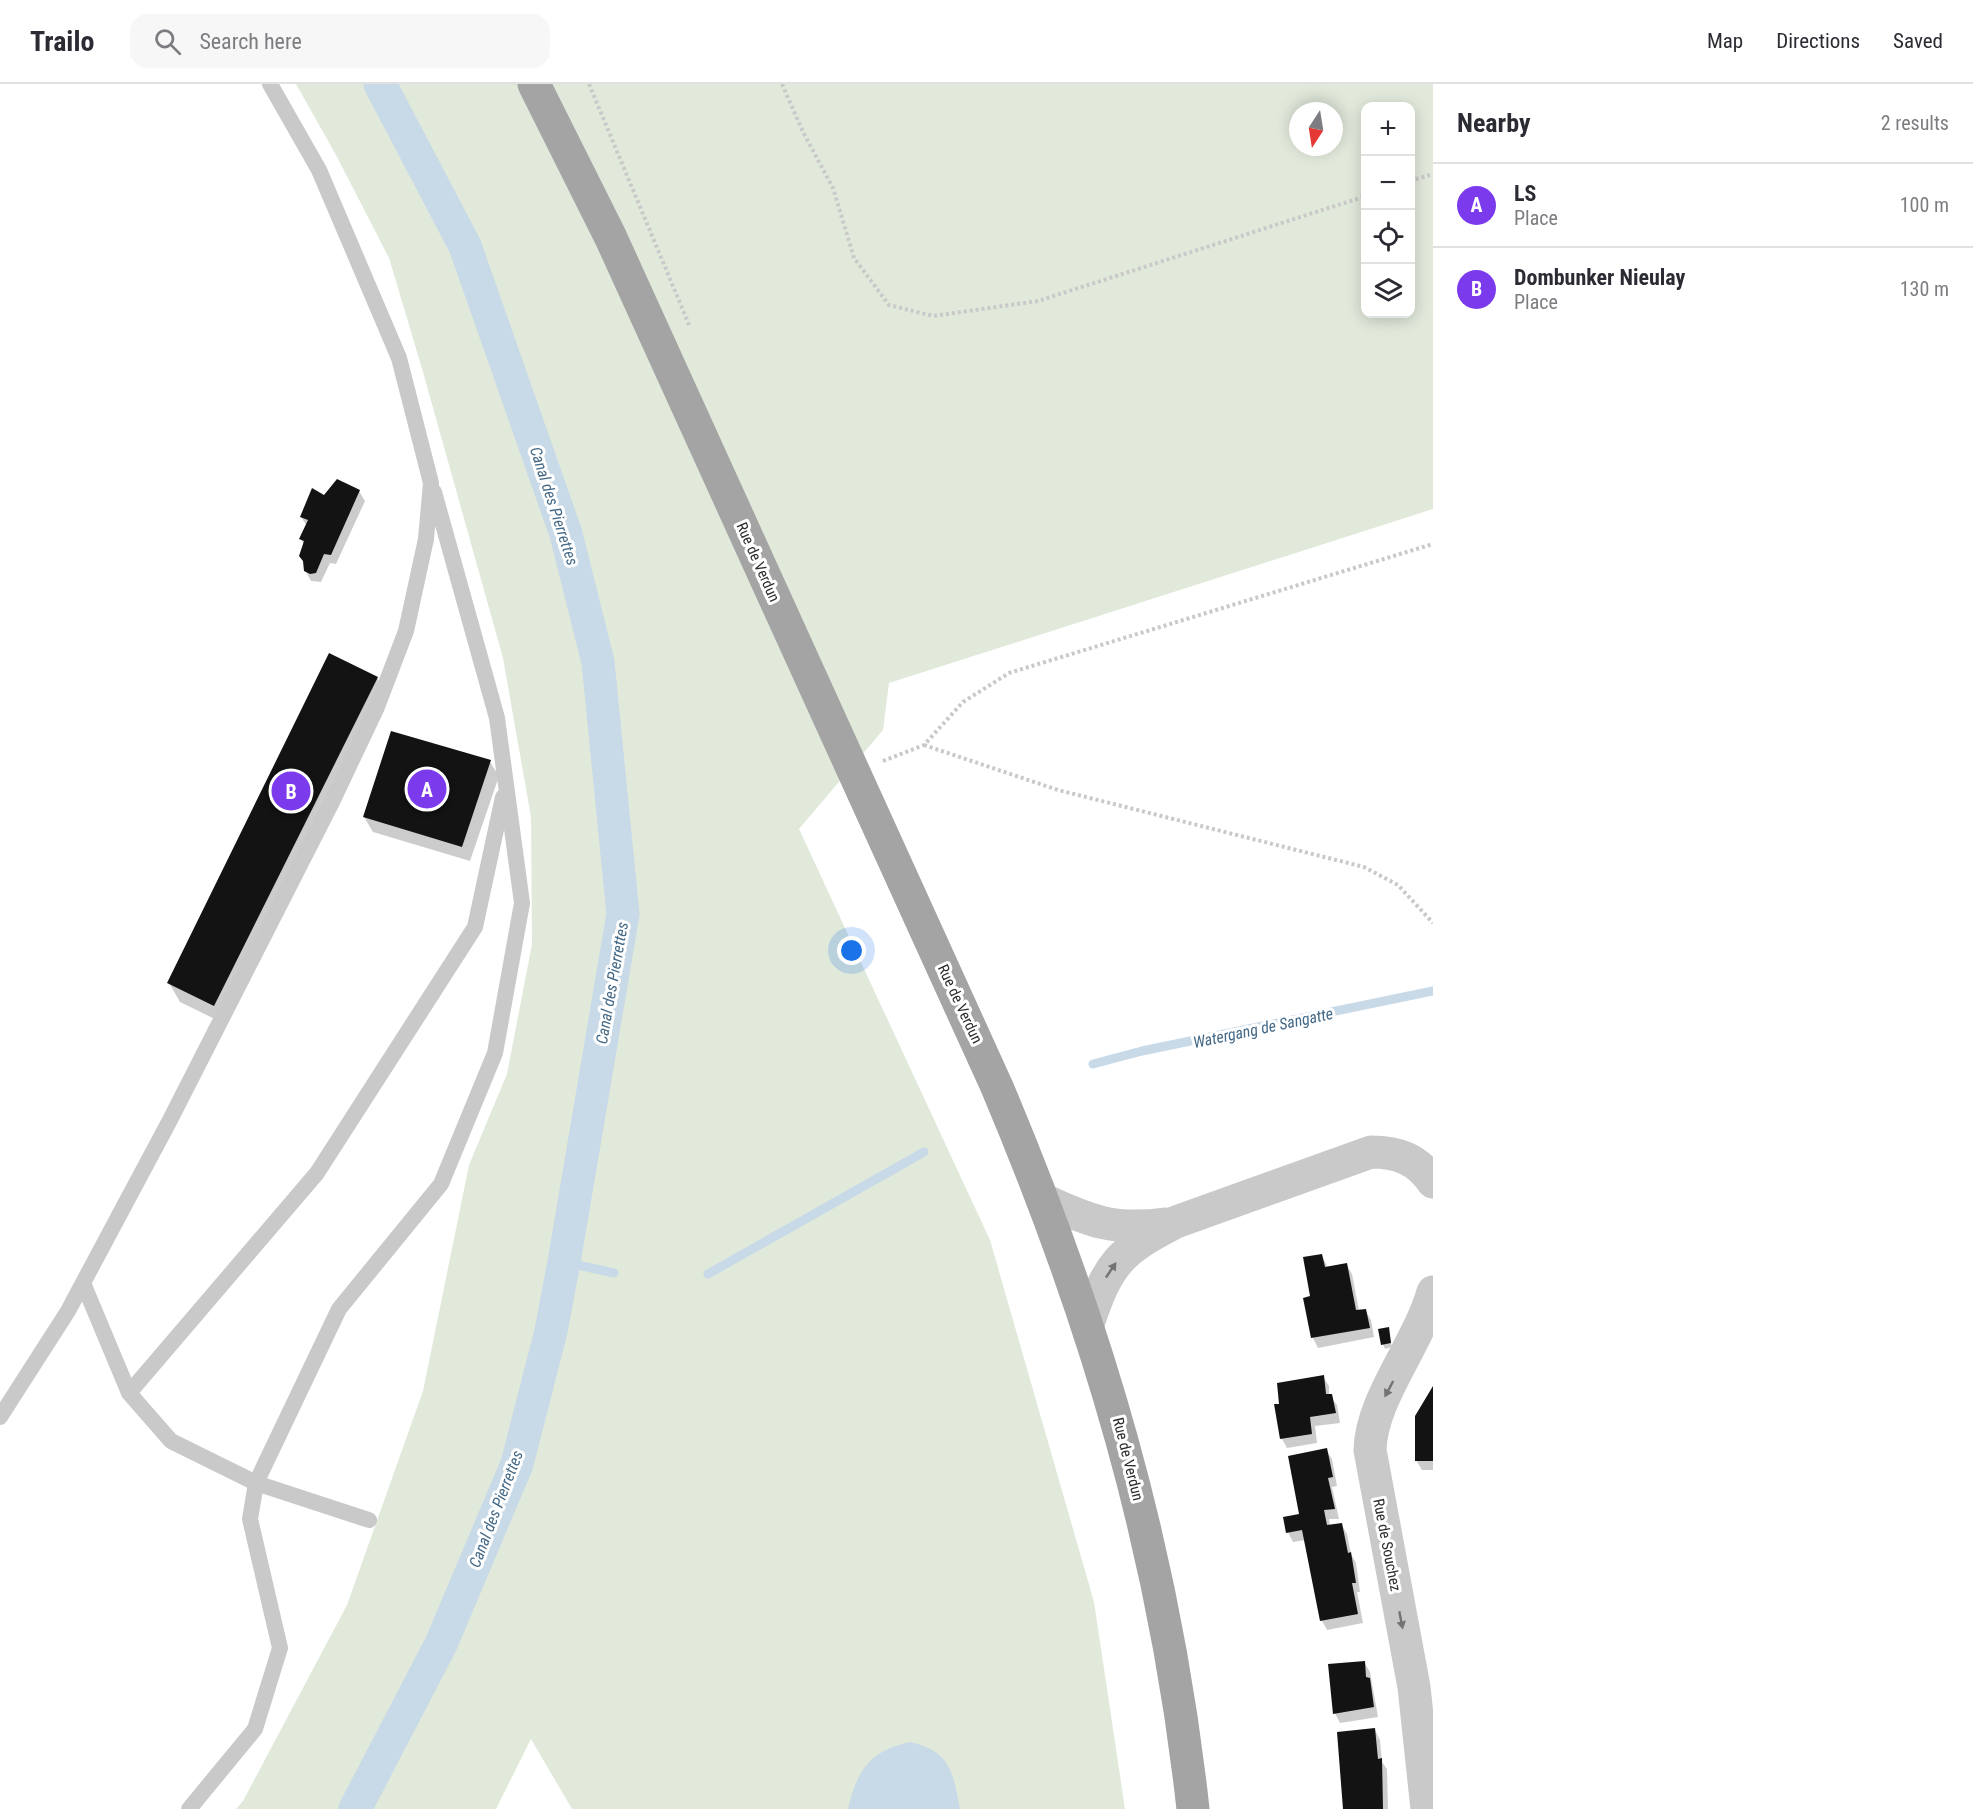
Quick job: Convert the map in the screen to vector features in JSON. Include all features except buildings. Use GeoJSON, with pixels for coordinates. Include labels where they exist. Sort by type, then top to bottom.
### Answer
{"type":"FeatureCollection","features":[{"type":"Feature","properties":{"kind":"main road","name":"Rue de Verdun"},"geometry":{"type":"LineString","coordinates":[[534,84],[611,238],[997,1087],[1044,1200],[1088,1324],[1121,1427],[1158,1586],[1177,1686],[1193,1809]]}},
{"type":"Feature","properties":{"kind":"main road","name":"Rue de Verdun"},"geometry":{"type":"LineString","coordinates":[[556,84],[611,238]]}},
{"type":"Feature","properties":{"kind":"street"},"geometry":{"type":"LineString","coordinates":[[1088,1324],[1106,1277],[1122,1255],[1145,1238],[1176,1222],[1371,1152],[1407,1157],[1418,1164],[1433,1182]]}},
{"type":"Feature","properties":{"kind":"street"},"geometry":{"type":"LineString","coordinates":[[1044,1200],[1089,1221],[1114,1227],[1142,1227],[1176,1222]]}},
{"type":"Feature","properties":{"kind":"street","name":"Rue de Souchez"},"geometry":{"type":"LineString","coordinates":[[1427,1809],[1424,1687],[1370,1450],[1375,1416],[1425,1338],[1433,1292]]}},
{"type":"Feature","properties":{"kind":"lane"},"geometry":{"type":"LineString","coordinates":[[189,1809],[255,1730],[280,1648],[250,1519],[256,1483],[339,1309],[441,1184],[495,1053],[522,903],[497,718],[431,483],[399,358],[320,170],[270,84]]}},
{"type":"Feature","properties":{"kind":"lane"},"geometry":{"type":"LineString","coordinates":[[0,1418],[83,1283],[170,1120],[332,802],[377,707],[406,631],[426,539],[431,483]]}},
{"type":"Feature","properties":{"kind":"lane"},"geometry":{"type":"LineString","coordinates":[[129,1393],[317,1173],[475,927],[506,784]]}},
{"type":"Feature","properties":{"kind":"lane"},"geometry":{"type":"LineString","coordinates":[[83,1283],[129,1393],[171,1441],[256,1483],[369,1520]]}},
{"type":"Feature","properties":{"kind":"path"},"geometry":{"type":"LineString","coordinates":[[782,84],[803,132],[833,188],[854,258],[889,305],[933,316],[1038,301],[1361,197]]}},
{"type":"Feature","properties":{"kind":"path"},"geometry":{"type":"LineString","coordinates":[[1415,179],[1433,174]]}},
{"type":"Feature","properties":{"kind":"path"},"geometry":{"type":"LineString","coordinates":[[854,772],[924,745],[963,702],[1009,673],[1433,544]]}},
{"type":"Feature","properties":{"kind":"path"},"geometry":{"type":"LineString","coordinates":[[924,745],[1058,790],[1364,867],[1398,885],[1433,923]]}},
{"type":"Feature","properties":{"kind":"shaded area"},"geometry":{"type":"Polygon","coordinates":[[[296,84],[1433,84],[1433,509],[889,683],[883,730],[799,829],[990,1240],[1094,1602],[1125,1809],[572,1809],[531,1739],[496,1809],[236,1809],[243,1801],[347,1605],[423,1391],[469,1165],[507,1074],[532,944],[531,817],[503,658],[389,258],[336,155],[296,84]]]}},
{"type":"Feature","properties":{"kind":"water"},"geometry":{"type":"Polygon","coordinates":[[[910,1742],[934,1751],[948,1765],[960,1809],[848,1809],[856,1784],[867,1765],[884,1751],[910,1742]]]}},
{"type":"Feature","properties":{"kind":"waterway","name":"Canal des Pierrettes"},"geometry":{"type":"LineString","coordinates":[[355,1809],[441,1644],[517,1464],[551,1331],[623,914],[598,662],[566,534],[465,246],[380,84]]}},
{"type":"Feature","properties":{"kind":"waterway","name":"Watergang de Sangatte"},"geometry":{"type":"LineString","coordinates":[[1093,1064],[1142,1051],[1433,991]]}},
{"type":"Feature","properties":{"kind":"waterway"},"geometry":{"type":"LineString","coordinates":[[708,1274],[924,1152]]}},
{"type":"Feature","properties":{"kind":"waterway"},"geometry":{"type":"LineString","coordinates":[[564,1262],[614,1273]]}},
{"type":"Feature","properties":{"kind":"place","name":"LS"},"geometry":{"type":"Point","coordinates":[427,789]}},
{"type":"Feature","properties":{"kind":"place","name":"Dombunker Nieulay"},"geometry":{"type":"Point","coordinates":[291,791]}}]}
